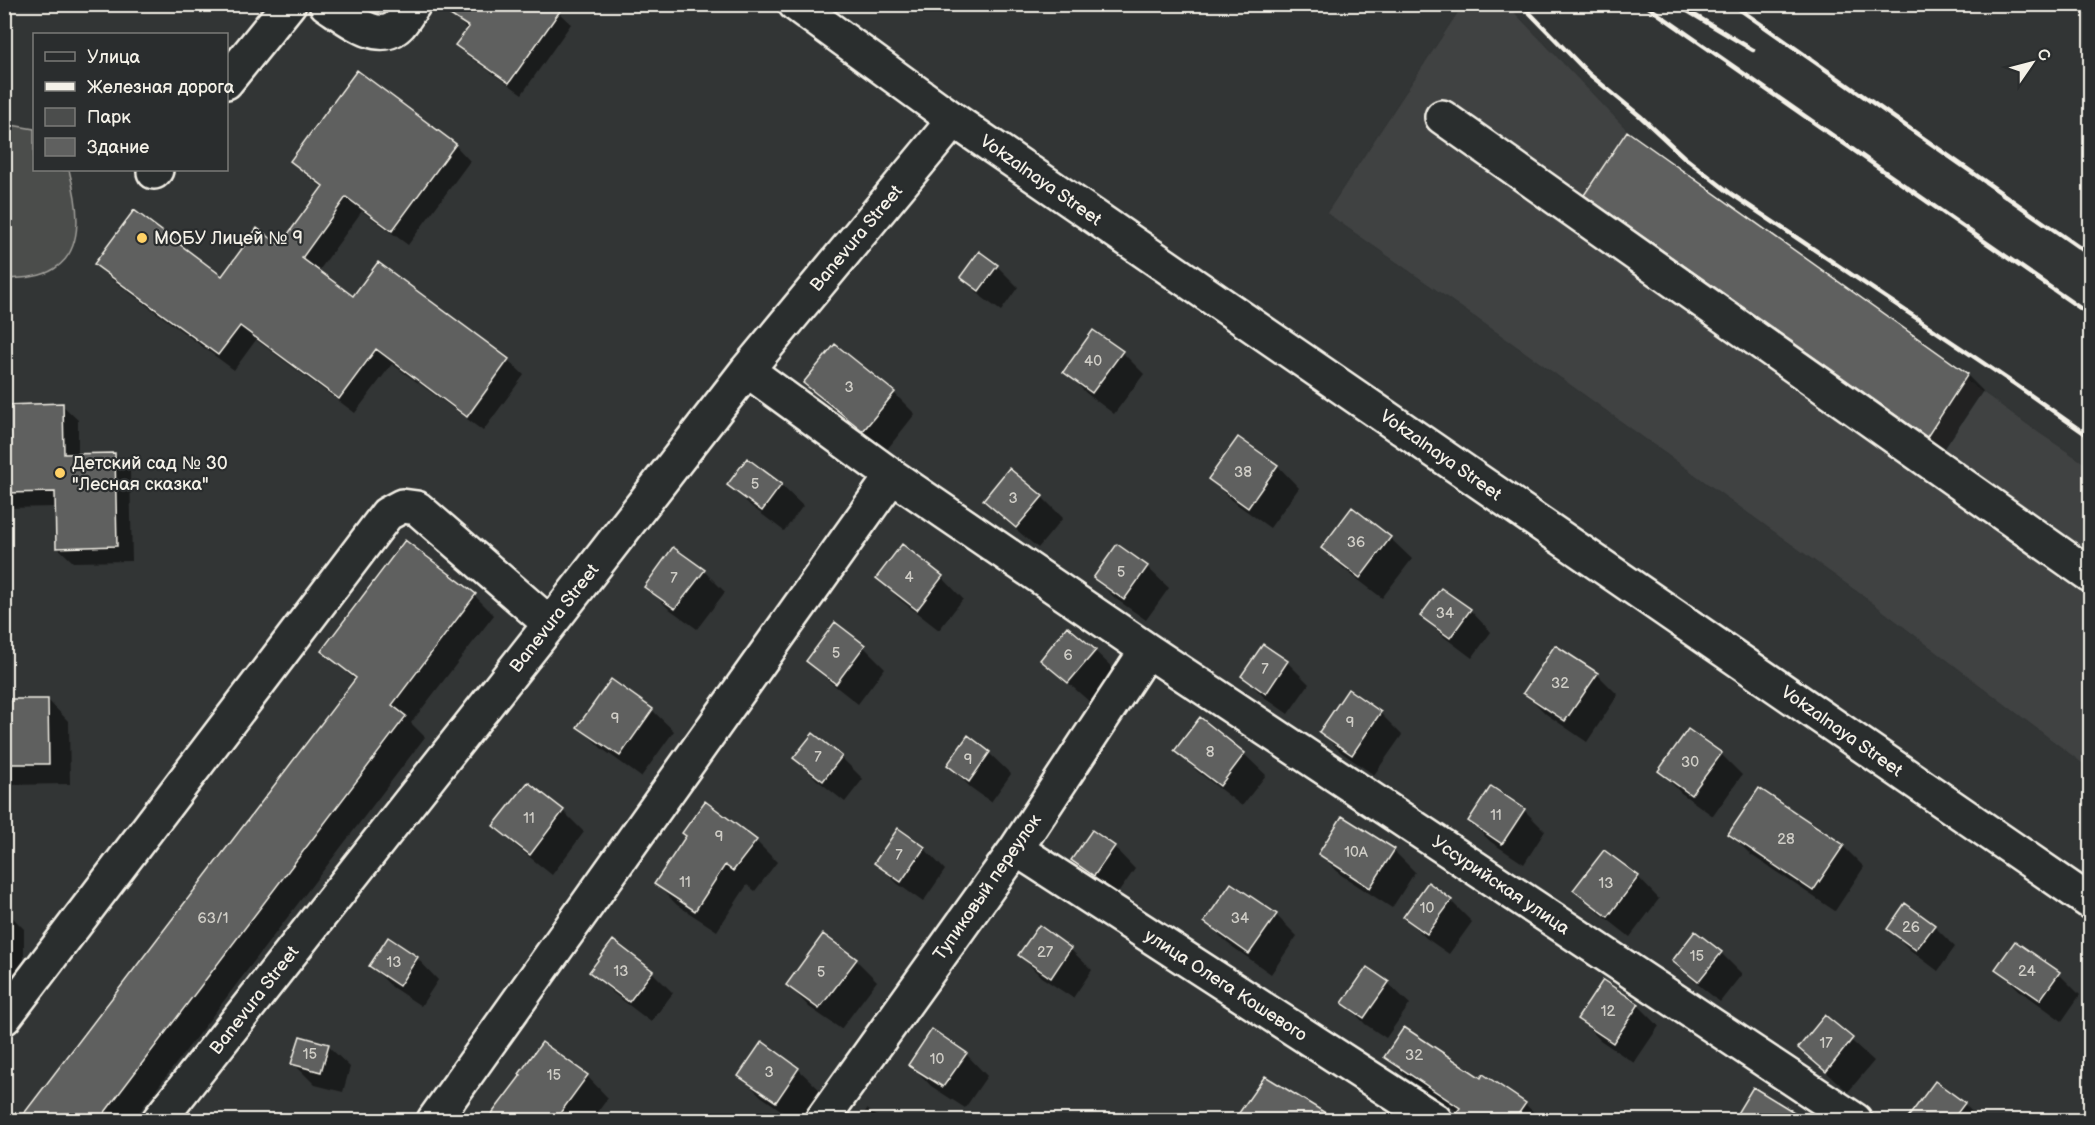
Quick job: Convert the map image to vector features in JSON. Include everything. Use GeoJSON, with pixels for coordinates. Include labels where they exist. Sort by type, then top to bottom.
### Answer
{"type":"FeatureCollection","features":[{"type":"Feature","properties":{"kind":"street"},"geometry":{"type":"LineString","coordinates":[[228,80],[289,4]]}},
{"type":"Feature","properties":{"kind":"street"},"geometry":{"type":"LineString","coordinates":[[326,4],[369,31],[383,32],[398,26],[414,4]]}},
{"type":"Feature","properties":{"kind":"street","name":"Vokzalnaya Street"},"geometry":{"type":"LineString","coordinates":[[795,4],[954,120],[2091,902]]}},
{"type":"Feature","properties":{"kind":"street"},"geometry":{"type":"LineString","coordinates":[[1442,117],[2091,575]]}},
{"type":"Feature","properties":{"kind":"street","name":"Banevura Street"},"geometry":{"type":"LineString","coordinates":[[159,1120],[747,370],[954,120]]}},
{"type":"Feature","properties":{"kind":"street","name":"Уссурийская улица"},"geometry":{"type":"LineString","coordinates":[[747,370],[892,476],[1147,650],[1855,1120]]}},
{"type":"Feature","properties":{"kind":"street"},"geometry":{"type":"LineString","coordinates":[[434,1120],[892,476]]}},
{"type":"Feature","properties":{"kind":"street"},"geometry":{"type":"LineString","coordinates":[[4,1018],[387,514],[402,506],[417,508],[550,624]]}},
{"type":"Feature","properties":{"kind":"street","name":"Тупиковый переулок"},"geometry":{"type":"LineString","coordinates":[[822,1120],[1016,849],[1147,650]]}},
{"type":"Feature","properties":{"kind":"street","name":"улица Олега Кошевого"},"geometry":{"type":"LineString","coordinates":[[1016,849],[1435,1120]]}},
{"type":"Feature","properties":{"kind":"shaded area"},"geometry":{"type":"Polygon","coordinates":[[[1463,5],[1507,5],[1644,148],[2039,433],[2090,467],[2090,769],[1865,597],[1528,354],[1327,213],[1463,5]]]}},
{"type":"Feature","properties":{"kind":"green space"},"geometry":{"type":"Polygon","coordinates":[[[4,126],[33,129],[33,171],[69,171],[75,195],[77,223],[71,249],[54,269],[37,276],[5,279],[4,126]]]}},
{"type":"Feature","properties":{"kind":"building"},"geometry":{"type":"Polygon","coordinates":[[[433,4],[565,4],[509,83],[455,45],[469,27],[433,4]]]}},
{"type":"Feature","properties":{"kind":"building","name":"МОБУ Лицей № 9"},"geometry":{"type":"Polygon","coordinates":[[[357,70],[456,144],[392,231],[346,197],[302,258],[353,296],[378,262],[509,359],[467,417],[376,349],[339,399],[240,326],[218,355],[94,264],[134,210],[222,276],[257,228],[280,245],[323,186],[290,161],[357,70]]]}},
{"type":"Feature","properties":{"kind":"building"},"geometry":{"type":"Polygon","coordinates":[[[1627,131],[1968,374],[1927,437],[1584,195],[1627,131]]]}},
{"type":"Feature","properties":{"kind":"building"},"geometry":{"type":"Polygon","coordinates":[[[979,251],[998,265],[979,291],[960,277],[979,251]]]}},
{"type":"Feature","properties":{"kind":"building"},"geometry":{"type":"Polygon","coordinates":[[[1093,330],[1123,351],[1092,393],[1063,372],[1093,330]]]}},
{"type":"Feature","properties":{"kind":"building"},"geometry":{"type":"Polygon","coordinates":[[[835,344],[895,392],[863,431],[803,383],[835,344]]]}},
{"type":"Feature","properties":{"kind":"building","name":"Детский сад № 30 \"Лесная сказка\""},"geometry":{"type":"Polygon","coordinates":[[[63,403],[64,454],[115,453],[117,546],[56,548],[55,492],[4,493],[4,405],[63,403]]]}},
{"type":"Feature","properties":{"kind":"building"},"geometry":{"type":"Polygon","coordinates":[[[1238,437],[1278,465],[1248,508],[1208,479],[1238,437]]]}},
{"type":"Feature","properties":{"kind":"building"},"geometry":{"type":"Polygon","coordinates":[[[747,458],[782,484],[762,511],[727,485],[747,458]]]}},
{"type":"Feature","properties":{"kind":"building"},"geometry":{"type":"Polygon","coordinates":[[[1009,468],[1043,496],[1016,528],[983,500],[1009,468]]]}},
{"type":"Feature","properties":{"kind":"building"},"geometry":{"type":"Polygon","coordinates":[[[1352,507],[1391,537],[1360,578],[1321,548],[1352,507]]]}},
{"type":"Feature","properties":{"kind":"building"},"geometry":{"type":"Polygon","coordinates":[[[405,540],[476,594],[392,705],[406,716],[99,1120],[19,1120],[356,678],[321,651],[405,540]]]}},
{"type":"Feature","properties":{"kind":"building"},"geometry":{"type":"Polygon","coordinates":[[[902,544],[943,576],[917,610],[876,578],[902,544]]]}},
{"type":"Feature","properties":{"kind":"building"},"geometry":{"type":"Polygon","coordinates":[[[1117,544],[1148,566],[1124,600],[1093,578],[1117,544]]]}},
{"type":"Feature","properties":{"kind":"building"},"geometry":{"type":"Polygon","coordinates":[[[673,547],[705,570],[675,609],[644,587],[673,547]]]}},
{"type":"Feature","properties":{"kind":"building"},"geometry":{"type":"Polygon","coordinates":[[[1441,588],[1471,609],[1450,638],[1420,616],[1441,588]]]}},
{"type":"Feature","properties":{"kind":"building"},"geometry":{"type":"Polygon","coordinates":[[[835,622],[865,645],[836,684],[806,661],[835,622]]]}},
{"type":"Feature","properties":{"kind":"building"},"geometry":{"type":"Polygon","coordinates":[[[1067,626],[1096,650],[1068,683],[1040,660],[1067,626]]]}},
{"type":"Feature","properties":{"kind":"building"},"geometry":{"type":"Polygon","coordinates":[[[1263,644],[1288,661],[1266,694],[1241,676],[1263,644]]]}},
{"type":"Feature","properties":{"kind":"building"},"geometry":{"type":"Polygon","coordinates":[[[1555,645],[1598,673],[1565,721],[1523,693],[1555,645]]]}},
{"type":"Feature","properties":{"kind":"building"},"geometry":{"type":"Polygon","coordinates":[[[611,679],[653,709],[620,756],[577,727],[611,679]]]}},
{"type":"Feature","properties":{"kind":"building"},"geometry":{"type":"Polygon","coordinates":[[[1348,689],[1381,712],[1352,755],[1319,732],[1348,689]]]}},
{"type":"Feature","properties":{"kind":"building"},"geometry":{"type":"Polygon","coordinates":[[[4,699],[48,699],[49,764],[4,764],[4,699]]]}},
{"type":"Feature","properties":{"kind":"building"},"geometry":{"type":"Polygon","coordinates":[[[1200,717],[1245,753],[1220,786],[1174,751],[1200,717]]]}},
{"type":"Feature","properties":{"kind":"building"},"geometry":{"type":"Polygon","coordinates":[[[1688,729],[1722,753],[1691,795],[1658,771],[1688,729]]]}},
{"type":"Feature","properties":{"kind":"building"},"geometry":{"type":"Polygon","coordinates":[[[813,733],[842,756],[823,781],[793,758],[813,733]]]}},
{"type":"Feature","properties":{"kind":"building"},"geometry":{"type":"Polygon","coordinates":[[[968,735],[990,752],[969,782],[947,765],[968,735]]]}},
{"type":"Feature","properties":{"kind":"building"},"geometry":{"type":"Polygon","coordinates":[[[528,782],[564,810],[530,855],[493,826],[528,782]]]}},
{"type":"Feature","properties":{"kind":"building"},"geometry":{"type":"Polygon","coordinates":[[[1491,786],[1525,809],[1502,844],[1468,821],[1491,786]]]}},
{"type":"Feature","properties":{"kind":"building"},"geometry":{"type":"Polygon","coordinates":[[[1759,788],[1844,845],[1813,891],[1728,834],[1759,788]]]}},
{"type":"Feature","properties":{"kind":"building"},"geometry":{"type":"Polygon","coordinates":[[[705,801],[757,840],[733,871],[725,865],[695,911],[654,884],[686,836],[682,833],[705,801]]]}},
{"type":"Feature","properties":{"kind":"building"},"geometry":{"type":"Polygon","coordinates":[[[1342,816],[1395,849],[1370,888],[1318,854],[1342,816]]]}},
{"type":"Feature","properties":{"kind":"building"},"geometry":{"type":"Polygon","coordinates":[[[898,828],[925,847],[901,882],[874,863],[898,828]]]}},
{"type":"Feature","properties":{"kind":"building"},"geometry":{"type":"Polygon","coordinates":[[[1092,830],[1115,846],[1094,876],[1071,860],[1092,830]]]}},
{"type":"Feature","properties":{"kind":"building"},"geometry":{"type":"Polygon","coordinates":[[[1604,850],[1639,876],[1608,917],[1573,890],[1604,850]]]}},
{"type":"Feature","properties":{"kind":"building"},"geometry":{"type":"Polygon","coordinates":[[[1428,882],[1452,900],[1427,934],[1403,917],[1428,882]]]}},
{"type":"Feature","properties":{"kind":"building"},"geometry":{"type":"Polygon","coordinates":[[[1231,883],[1277,914],[1249,954],[1204,922],[1231,883]]]}},
{"type":"Feature","properties":{"kind":"building"},"geometry":{"type":"Polygon","coordinates":[[[1905,903],[1935,925],[1916,950],[1887,929],[1905,903]]]}},
{"type":"Feature","properties":{"kind":"building"},"geometry":{"type":"Polygon","coordinates":[[[1039,925],[1071,948],[1051,978],[1018,955],[1039,925]]]}},
{"type":"Feature","properties":{"kind":"building"},"geometry":{"type":"Polygon","coordinates":[[[1695,931],[1722,952],[1698,982],[1672,961],[1695,931]]]}},
{"type":"Feature","properties":{"kind":"building"},"geometry":{"type":"Polygon","coordinates":[[[823,934],[857,959],[819,1009],[786,985],[823,934]]]}},
{"type":"Feature","properties":{"kind":"building"},"geometry":{"type":"Polygon","coordinates":[[[388,937],[418,957],[399,986],[369,966],[388,937]]]}},
{"type":"Feature","properties":{"kind":"building"},"geometry":{"type":"Polygon","coordinates":[[[613,940],[653,971],[629,1002],[589,972],[613,940]]]}},
{"type":"Feature","properties":{"kind":"building"},"geometry":{"type":"Polygon","coordinates":[[[2015,941],[2060,972],[2040,1000],[1995,969],[2015,941]]]}},
{"type":"Feature","properties":{"kind":"building"},"geometry":{"type":"Polygon","coordinates":[[[1367,967],[1389,982],[1364,1018],[1342,1003],[1367,967]]]}},
{"type":"Feature","properties":{"kind":"building"},"geometry":{"type":"Polygon","coordinates":[[[1603,980],[1639,1004],[1613,1043],[1577,1019],[1603,980]]]}},
{"type":"Feature","properties":{"kind":"building"},"geometry":{"type":"Polygon","coordinates":[[[1825,1015],[1853,1038],[1826,1072],[1798,1048],[1825,1015]]]}},
{"type":"Feature","properties":{"kind":"building"},"geometry":{"type":"Polygon","coordinates":[[[1404,1027],[1481,1078],[1483,1074],[1526,1103],[1514,1120],[1454,1120],[1453,1117],[1460,1108],[1384,1057],[1404,1027]]]}},
{"type":"Feature","properties":{"kind":"building"},"geometry":{"type":"Polygon","coordinates":[[[932,1029],[967,1053],[943,1087],[908,1065],[932,1029]]]}},
{"type":"Feature","properties":{"kind":"building"},"geometry":{"type":"Polygon","coordinates":[[[300,1036],[329,1044],[321,1072],[291,1064],[300,1036]]]}},
{"type":"Feature","properties":{"kind":"building"},"geometry":{"type":"Polygon","coordinates":[[[762,1041],[799,1068],[776,1102],[738,1076],[762,1041]]]}},
{"type":"Feature","properties":{"kind":"building"},"geometry":{"type":"Polygon","coordinates":[[[542,1042],[588,1075],[555,1120],[487,1120],[521,1075],[519,1074],[542,1042]]]}},
{"type":"Feature","properties":{"kind":"building"},"geometry":{"type":"Polygon","coordinates":[[[1265,1076],[1337,1120],[1234,1120],[1265,1076]]]}},
{"type":"Feature","properties":{"kind":"building"},"geometry":{"type":"Polygon","coordinates":[[[1935,1081],[1965,1103],[1952,1120],[1906,1120],[1935,1081]]]}},
{"type":"Feature","properties":{"kind":"building"},"geometry":{"type":"Polygon","coordinates":[[[1753,1087],[1807,1120],[1733,1120],[1753,1087]]]}},
{"type":"Feature","properties":{"kind":"railway"},"geometry":{"type":"LineString","coordinates":[[1521,4],[1589,74],[1640,116],[1684,157],[1730,193],[2090,437]]}},
{"type":"Feature","properties":{"kind":"railway"},"geometry":{"type":"LineString","coordinates":[[1644,4],[2090,315]]}},
{"type":"Feature","properties":{"kind":"railway"},"geometry":{"type":"LineString","coordinates":[[1676,4],[1753,50]]}},
{"type":"Feature","properties":{"kind":"railway"},"geometry":{"type":"LineString","coordinates":[[1732,4],[2090,255]]}},
{"type":"Feature","properties":{"kind":"place","name":"МОБУ Лицей № 9"},"geometry":{"type":"Point","coordinates":[142,238]}},
{"type":"Feature","properties":{"kind":"place","name":"Детский сад № 30 \"Лесная сказка\""},"geometry":{"type":"Point","coordinates":[60,473]}}]}
